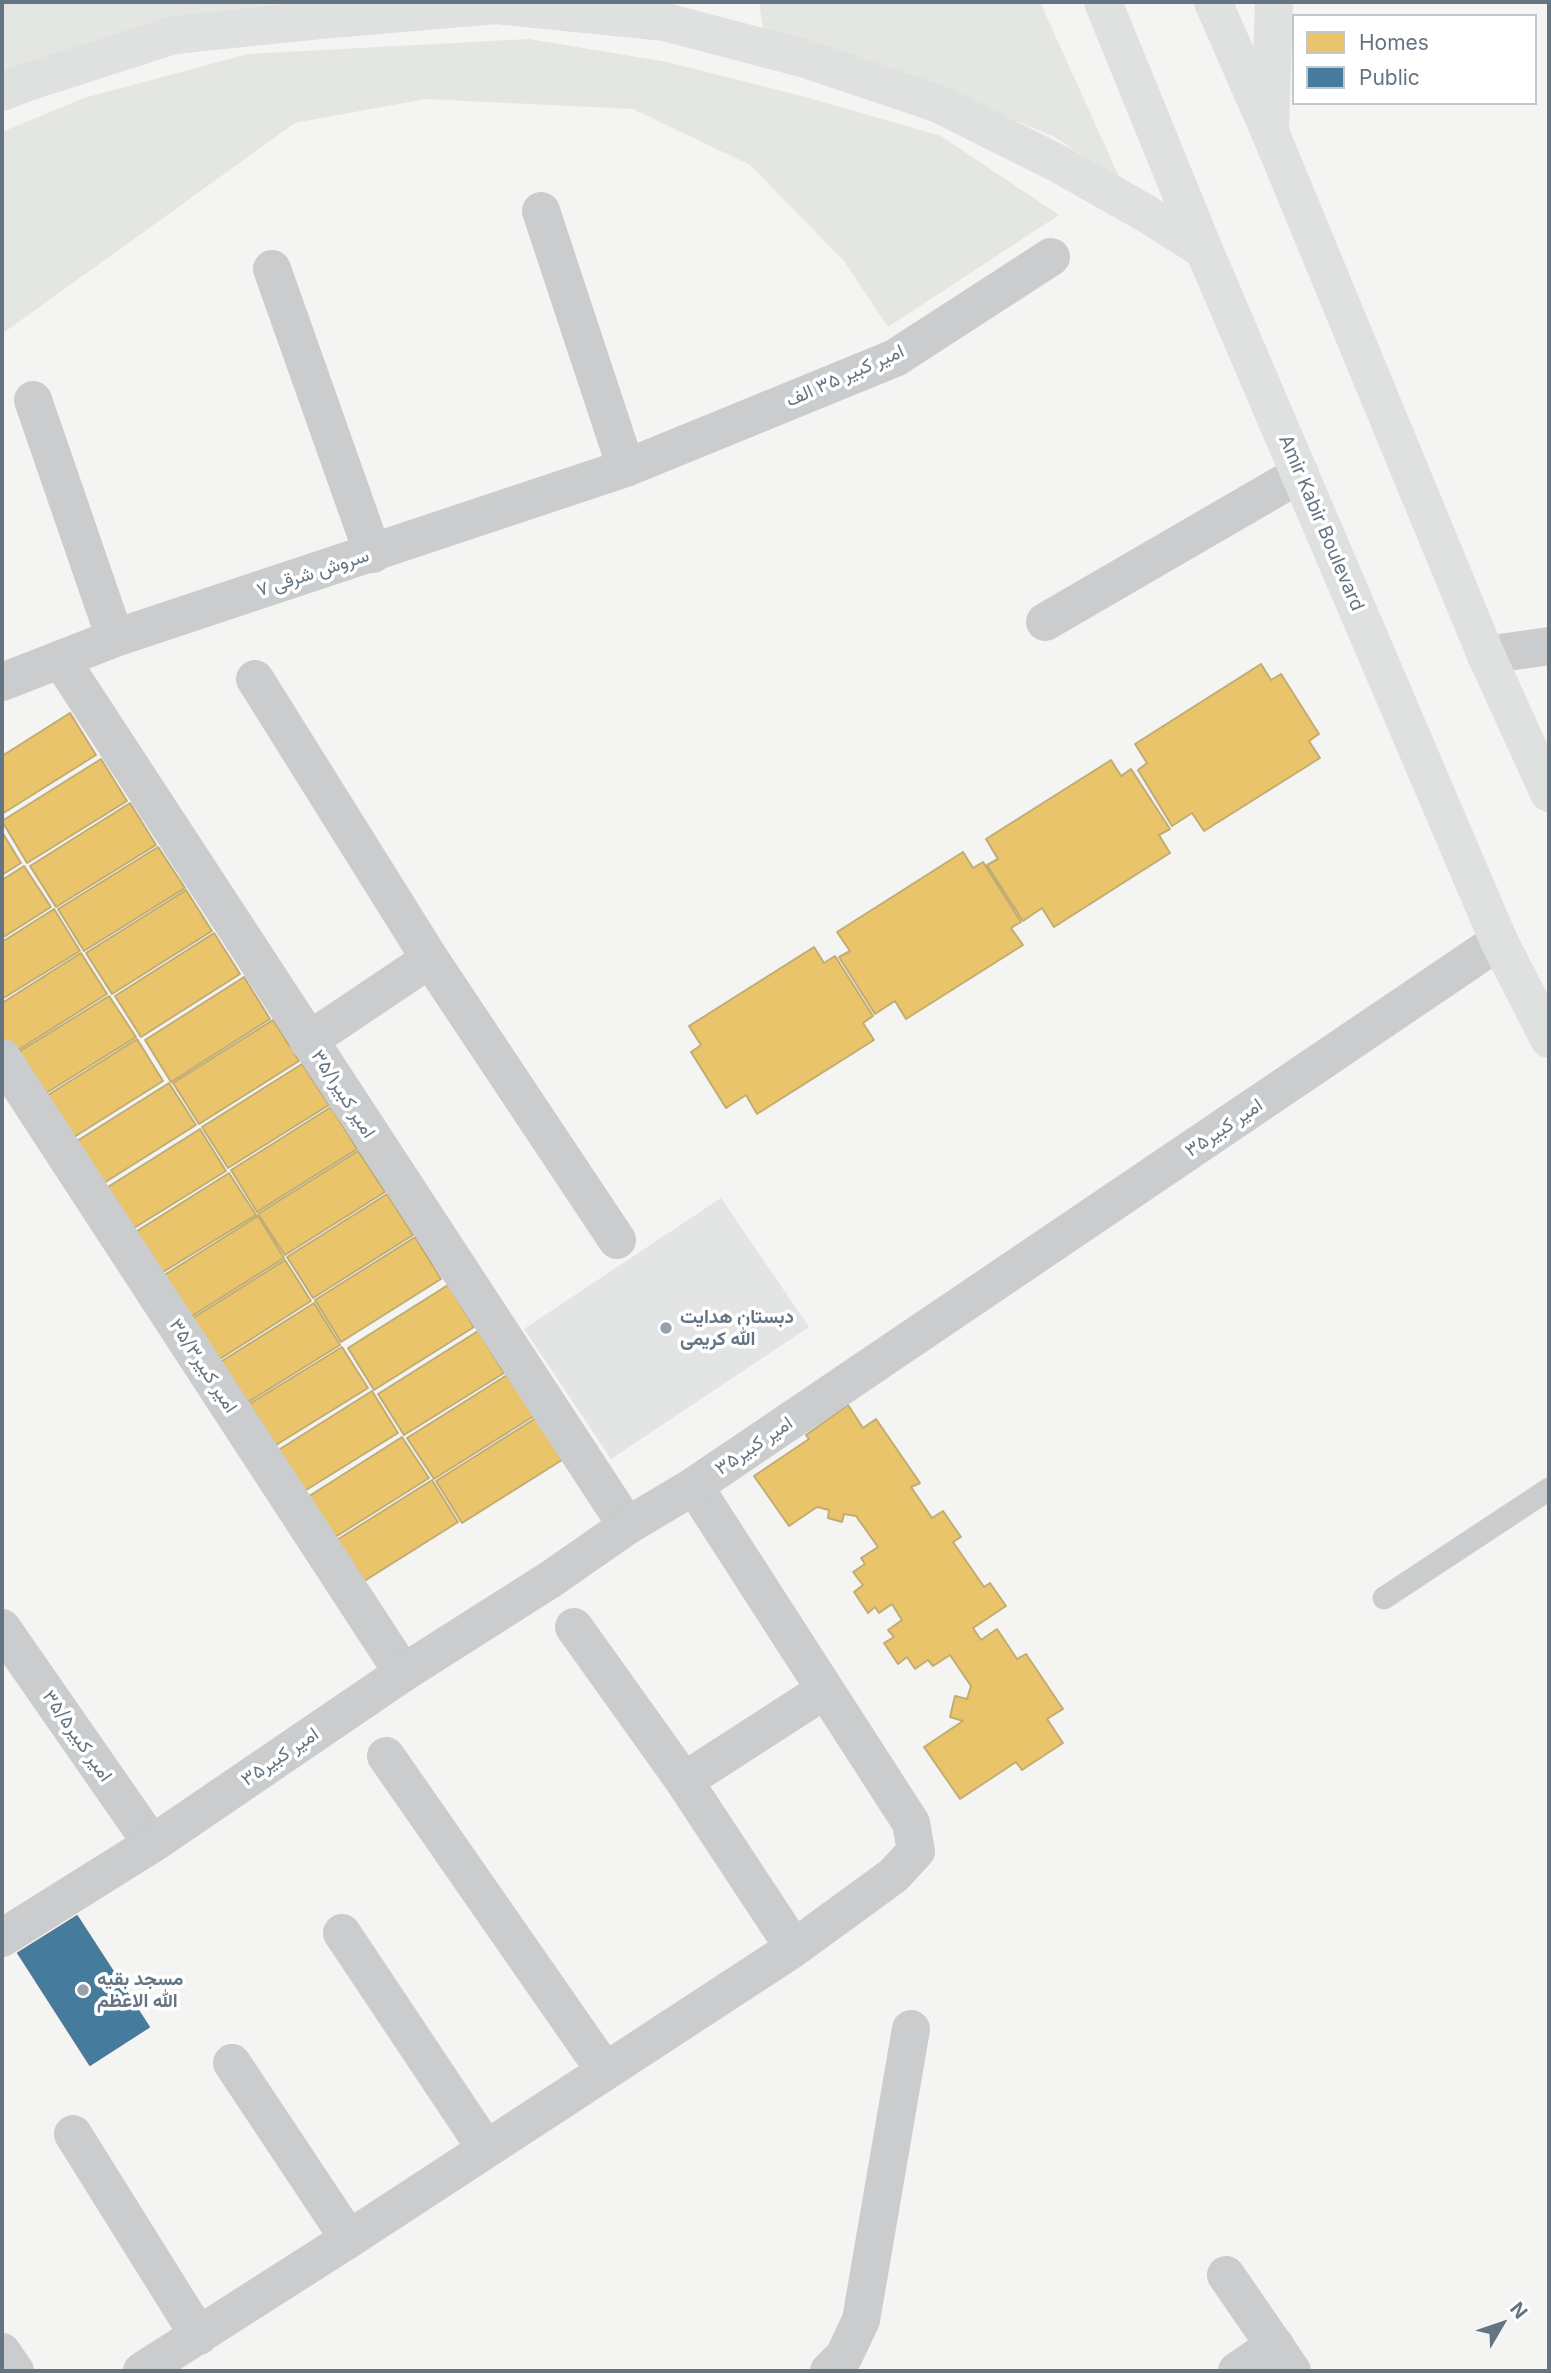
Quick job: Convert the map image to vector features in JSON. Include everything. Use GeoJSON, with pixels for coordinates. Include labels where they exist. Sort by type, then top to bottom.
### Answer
{"type":"FeatureCollection","features":[{"type":"Feature","properties":{"kind":"main road","name":"Amir Kabir Boulevard"},"geometry":{"type":"LineString","coordinates":[[1103,2],[1204,250],[1499,941],[1549,1040]]}},
{"type":"Feature","properties":{"kind":"main road"},"geometry":{"type":"LineString","coordinates":[[1213,2],[1270,132],[1486,655],[1549,793]]}},
{"type":"Feature","properties":{"kind":"main road"},"geometry":{"type":"LineString","coordinates":[[1270,132],[1275,2]]}},
{"type":"Feature","properties":{"kind":"main road"},"geometry":{"type":"LineString","coordinates":[[2,92],[174,35],[496,5],[665,22],[806,59],[939,104],[1058,163],[1204,250]]}},
{"type":"Feature","properties":{"kind":"street"},"geometry":{"type":"LineString","coordinates":[[541,211],[626,468]]}},
{"type":"Feature","properties":{"kind":"street","name":"امیر کبیر ۳۵ الف"},"geometry":{"type":"LineString","coordinates":[[626,468],[895,358],[1051,257]]}},
{"type":"Feature","properties":{"kind":"street"},"geometry":{"type":"LineString","coordinates":[[272,269],[373,554]]}},
{"type":"Feature","properties":{"kind":"street"},"geometry":{"type":"LineString","coordinates":[[33,400],[115,638]]}},
{"type":"Feature","properties":{"kind":"street","name":"سروش شرقی ۷"},"geometry":{"type":"LineString","coordinates":[[2,682],[115,638],[626,468]]}},
{"type":"Feature","properties":{"kind":"street"},"geometry":{"type":"LineString","coordinates":[[1045,622],[1300,474]]}},
{"type":"Feature","properties":{"kind":"street"},"geometry":{"type":"LineString","coordinates":[[1486,655],[1549,646]]}},
{"type":"Feature","properties":{"kind":"street","name":"امیر کبیر۳۵/۱"},"geometry":{"type":"LineString","coordinates":[[61,660],[627,1527]]}},
{"type":"Feature","properties":{"kind":"street"},"geometry":{"type":"LineString","coordinates":[[254,680],[430,959],[617,1240]]}},
{"type":"Feature","properties":{"kind":"street","name":"امیر کبیر۳۵"},"geometry":{"type":"LineString","coordinates":[[2,1938],[152,1844],[403,1673],[694,1486],[1499,941]]}},
{"type":"Feature","properties":{"kind":"street"},"geometry":{"type":"LineString","coordinates":[[308,1041],[430,959]]}},
{"type":"Feature","properties":{"kind":"street","name":"امیر کبیر۳۵/۳"},"geometry":{"type":"LineString","coordinates":[[2,1058],[403,1673]]}},
{"type":"Feature","properties":{"kind":"street"},"geometry":{"type":"LineString","coordinates":[[142,2371],[200,2336],[794,1948],[894,1875],[916,1851],[911,1823],[694,1486]]}},
{"type":"Feature","properties":{"kind":"street"},"geometry":{"type":"LineString","coordinates":[[575,1627],[684,1781],[794,1948]]}},
{"type":"Feature","properties":{"kind":"street","name":"امیر کبیر۳۵/۵"},"geometry":{"type":"LineString","coordinates":[[2,1628],[152,1844]]}},
{"type":"Feature","properties":{"kind":"street"},"geometry":{"type":"LineString","coordinates":[[684,1781],[825,1690]]}},
{"type":"Feature","properties":{"kind":"street"},"geometry":{"type":"LineString","coordinates":[[386,1756],[605,2071]]}},
{"type":"Feature","properties":{"kind":"street"},"geometry":{"type":"LineString","coordinates":[[342,1933],[486,2149]]}},
{"type":"Feature","properties":{"kind":"street"},"geometry":{"type":"LineString","coordinates":[[829,2371],[844,2357],[861,2320],[911,2029]]}},
{"type":"Feature","properties":{"kind":"street"},"geometry":{"type":"LineString","coordinates":[[232,2063],[349,2239]]}},
{"type":"Feature","properties":{"kind":"street"},"geometry":{"type":"LineString","coordinates":[[73,2134],[200,2336]]}},
{"type":"Feature","properties":{"kind":"street"},"geometry":{"type":"LineString","coordinates":[[1226,2275],[1284,2358],[1237,2371]]}},
{"type":"Feature","properties":{"kind":"street"},"geometry":{"type":"LineString","coordinates":[[2,2352],[15,2371]]}},
{"type":"Feature","properties":{"kind":"lane"},"geometry":{"type":"LineString","coordinates":[[1384,1598],[1549,1489]]}},
{"type":"Feature","properties":{"kind":"shaded area"},"geometry":{"type":"Polygon","coordinates":[[[2,2],[414,2],[2,82],[2,2]]]}},
{"type":"Feature","properties":{"kind":"shaded area"},"geometry":{"type":"Polygon","coordinates":[[[759,2],[1040,2],[1121,181],[1053,136],[938,89],[764,36],[759,2]]]}},
{"type":"Feature","properties":{"kind":"shaded area"},"geometry":{"type":"Polygon","coordinates":[[[529,39],[667,62],[809,98],[941,136],[1059,215],[888,327],[844,261],[750,165],[633,109],[425,99],[295,123],[2,334],[2,132],[84,98],[248,54],[529,39]]]}},
{"type":"Feature","properties":{"kind":"shaded area","name":"دبستان هدایت الله کریمی"},"geometry":{"type":"Polygon","coordinates":[[[721,1198],[809,1327],[611,1459],[524,1329],[721,1198]]]}},
{"type":"Feature","properties":{"kind":"building: Homes"},"geometry":{"type":"Polygon","coordinates":[[[1261,664],[1271,680],[1281,674],[1319,734],[1309,741],[1320,758],[1204,831],[1192,813],[1172,826],[1138,770],[1147,763],[1135,744],[1261,664]]]}},
{"type":"Feature","properties":{"kind":"building: Homes"},"geometry":{"type":"Polygon","coordinates":[[[70,713],[96,755],[2,814],[2,756],[70,713]]]}},
{"type":"Feature","properties":{"kind":"building: Homes"},"geometry":{"type":"Polygon","coordinates":[[[101,759],[127,801],[27,863],[2,821],[101,759]]]}},
{"type":"Feature","properties":{"kind":"building: Homes"},"geometry":{"type":"Polygon","coordinates":[[[1111,760],[1121,776],[1131,769],[1170,829],[1159,835],[1170,853],[1054,927],[1042,908],[1023,921],[987,865],[998,859],[986,839],[1111,760]]]}},
{"type":"Feature","properties":{"kind":"building: Homes"},"geometry":{"type":"Polygon","coordinates":[[[130,803],[156,845],[56,907],[30,866],[130,803]]]}},
{"type":"Feature","properties":{"kind":"building: Homes"},"geometry":{"type":"Polygon","coordinates":[[[2,832],[21,863],[2,875],[2,832]]]}},
{"type":"Feature","properties":{"kind":"building: Homes"},"geometry":{"type":"Polygon","coordinates":[[[158,847],[185,888],[84,951],[58,909],[158,847]]]}},
{"type":"Feature","properties":{"kind":"building: Homes"},"geometry":{"type":"Polygon","coordinates":[[[963,852],[973,868],[983,862],[1021,922],[1011,928],[1023,945],[906,1019],[895,1001],[875,1014],[839,957],[850,951],[837,932],[963,852]]]}},
{"type":"Feature","properties":{"kind":"building: Homes"},"geometry":{"type":"Polygon","coordinates":[[[24,866],[51,907],[2,938],[2,880],[24,866]]]}},
{"type":"Feature","properties":{"kind":"building: Homes"},"geometry":{"type":"Polygon","coordinates":[[[186,890],[212,931],[112,994],[86,953],[186,890]]]}},
{"type":"Feature","properties":{"kind":"building: Homes"},"geometry":{"type":"Polygon","coordinates":[[[54,909],[80,951],[2,999],[2,942],[54,909]]]}},
{"type":"Feature","properties":{"kind":"building: Homes"},"geometry":{"type":"Polygon","coordinates":[[[214,933],[240,974],[141,1037],[115,996],[214,933]]]}},
{"type":"Feature","properties":{"kind":"building: Homes"},"geometry":{"type":"Polygon","coordinates":[[[814,947],[824,963],[835,956],[873,1016],[863,1023],[874,1040],[757,1114],[746,1095],[726,1108],[691,1052],[701,1045],[689,1026],[814,947]]]}},
{"type":"Feature","properties":{"kind":"building: Homes"},"geometry":{"type":"Polygon","coordinates":[[[81,953],[107,994],[7,1057],[2,1049],[2,1003],[81,953]]]}},
{"type":"Feature","properties":{"kind":"building: Homes"},"geometry":{"type":"Polygon","coordinates":[[[244,977],[270,1019],[171,1082],[145,1040],[244,977]]]}},
{"type":"Feature","properties":{"kind":"building: Homes"},"geometry":{"type":"Polygon","coordinates":[[[109,996],[136,1037],[35,1100],[9,1058],[109,996]]]}},
{"type":"Feature","properties":{"kind":"building: Homes"},"geometry":{"type":"Polygon","coordinates":[[[273,1020],[299,1061],[199,1124],[173,1083],[273,1020]]]}},
{"type":"Feature","properties":{"kind":"building: Homes"},"geometry":{"type":"Polygon","coordinates":[[[137,1039],[163,1081],[63,1144],[37,1102],[137,1039]]]}},
{"type":"Feature","properties":{"kind":"building: Homes"},"geometry":{"type":"Polygon","coordinates":[[[302,1064],[329,1105],[228,1168],[202,1127],[302,1064]]]}},
{"type":"Feature","properties":{"kind":"building: Homes"},"geometry":{"type":"Polygon","coordinates":[[[169,1083],[196,1125],[96,1188],[69,1146],[169,1083]]]}},
{"type":"Feature","properties":{"kind":"building: Homes"},"geometry":{"type":"Polygon","coordinates":[[[331,1107],[357,1149],[257,1212],[231,1170],[331,1107]]]}},
{"type":"Feature","properties":{"kind":"building: Homes"},"geometry":{"type":"Polygon","coordinates":[[[200,1129],[226,1171],[126,1233],[100,1192],[200,1129]]]}},
{"type":"Feature","properties":{"kind":"building: Homes"},"geometry":{"type":"Polygon","coordinates":[[[358,1151],[385,1192],[285,1255],[258,1214],[358,1151]]]}},
{"type":"Feature","properties":{"kind":"building: Homes"},"geometry":{"type":"Polygon","coordinates":[[[229,1173],[256,1215],[155,1277],[129,1236],[229,1173]]]}},
{"type":"Feature","properties":{"kind":"building: Homes"},"geometry":{"type":"Polygon","coordinates":[[[387,1194],[413,1235],[313,1298],[287,1257],[387,1194]]]}},
{"type":"Feature","properties":{"kind":"building: Homes"},"geometry":{"type":"Polygon","coordinates":[[[258,1216],[284,1258],[184,1321],[158,1279],[258,1216]]]}},
{"type":"Feature","properties":{"kind":"building: Homes"},"geometry":{"type":"Polygon","coordinates":[[[415,1237],[441,1279],[341,1342],[315,1300],[415,1237]]]}},
{"type":"Feature","properties":{"kind":"building: Homes"},"geometry":{"type":"Polygon","coordinates":[[[285,1260],[311,1301],[212,1364],[185,1323],[285,1260]]]}},
{"type":"Feature","properties":{"kind":"building: Homes"},"geometry":{"type":"Polygon","coordinates":[[[448,1285],[474,1327],[374,1390],[348,1348],[448,1285]]]}},
{"type":"Feature","properties":{"kind":"building: Homes"},"geometry":{"type":"Polygon","coordinates":[[[314,1303],[340,1345],[240,1407],[214,1366],[314,1303]]]}},
{"type":"Feature","properties":{"kind":"building: Homes"},"geometry":{"type":"Polygon","coordinates":[[[478,1331],[504,1373],[404,1435],[378,1394],[478,1331]]]}},
{"type":"Feature","properties":{"kind":"building: Homes"},"geometry":{"type":"Polygon","coordinates":[[[342,1347],[368,1388],[268,1450],[241,1409],[342,1347]]]}},
{"type":"Feature","properties":{"kind":"building: Homes"},"geometry":{"type":"Polygon","coordinates":[[[507,1375],[534,1416],[434,1479],[407,1438],[507,1375]]]}},
{"type":"Feature","properties":{"kind":"building: Homes"},"geometry":{"type":"Polygon","coordinates":[[[372,1391],[398,1433],[298,1495],[272,1454],[372,1391]]]}},
{"type":"Feature","properties":{"kind":"building: Homes"},"geometry":{"type":"Polygon","coordinates":[[[848,1405],[863,1428],[876,1419],[920,1483],[911,1487],[932,1518],[943,1511],[961,1537],[953,1542],[984,1587],[990,1583],[1006,1606],[973,1628],[981,1640],[997,1629],[1017,1659],[1026,1654],[1063,1709],[1047,1719],[1063,1743],[1022,1770],[1016,1762],[960,1799],[924,1747],[963,1721],[950,1717],[955,1696],[967,1699],[971,1686],[950,1655],[933,1666],[928,1660],[915,1669],[907,1657],[898,1664],[884,1643],[894,1637],[888,1630],[902,1620],[892,1604],[879,1613],[875,1607],[868,1613],[854,1592],[863,1585],[853,1572],[865,1564],[861,1558],[878,1547],[856,1516],[844,1514],[842,1522],[828,1518],[829,1510],[817,1507],[789,1526],[754,1476],[809,1439],[806,1435],[848,1405]]]}},
{"type":"Feature","properties":{"kind":"building: Homes"},"geometry":{"type":"Polygon","coordinates":[[[536,1418],[562,1460],[462,1523],[436,1481],[536,1418]]]}},
{"type":"Feature","properties":{"kind":"building: Homes"},"geometry":{"type":"Polygon","coordinates":[[[402,1437],[429,1478],[329,1541],[303,1500],[402,1437]]]}},
{"type":"Feature","properties":{"kind":"building: Homes"},"geometry":{"type":"Polygon","coordinates":[[[432,1480],[458,1522],[358,1585],[332,1543],[432,1480]]]}},
{"type":"Feature","properties":{"kind":"building: Public","name":"مسجد بقیه الله الاعظم"},"geometry":{"type":"Polygon","coordinates":[[[77,1916],[149,2027],[90,2065],[18,1953],[77,1916]]]}},
{"type":"Feature","properties":{"kind":"place","name":"دبستان هدایت الله کریمی"},"geometry":{"type":"Point","coordinates":[666,1328]}},
{"type":"Feature","properties":{"kind":"place","name":"مسجد بقیه الله الاعظم"},"geometry":{"type":"Point","coordinates":[83,1990]}}]}
